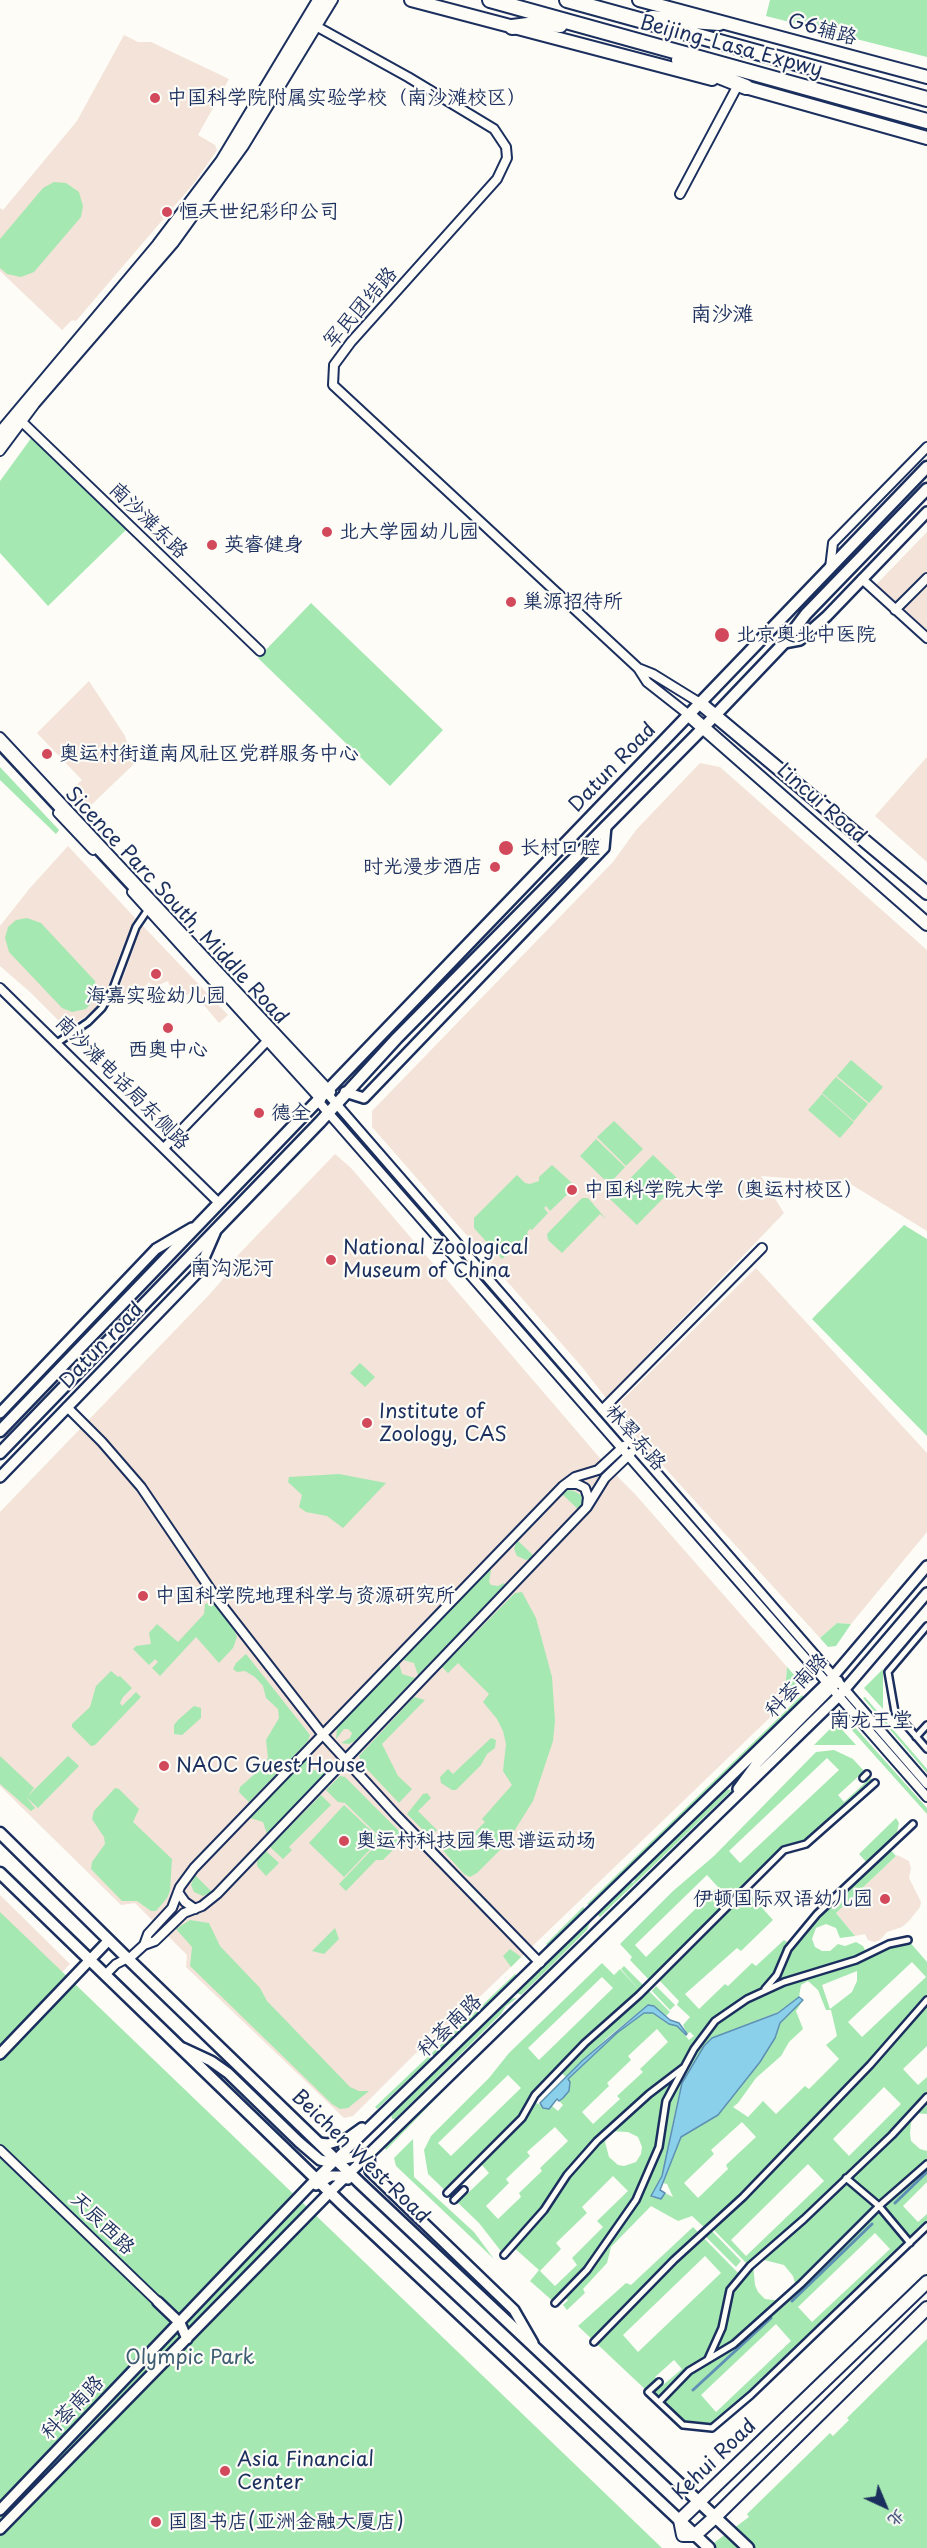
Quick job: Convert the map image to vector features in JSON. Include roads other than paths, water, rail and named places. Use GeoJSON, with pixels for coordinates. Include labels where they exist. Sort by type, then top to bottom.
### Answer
{"type":"FeatureCollection","features":[{"type":"Feature","properties":{"kind":"highway","name":"Beijing-Lasa Expwy"},"geometry":{"type":"LineString","coordinates":[[490,0],[927,121]]}},
{"type":"Feature","properties":{"kind":"highway","name":"Beijing-Lasa Expwy"},"geometry":{"type":"LineString","coordinates":[[567,0],[927,99]]}},
{"type":"Feature","properties":{"kind":"highway"},"geometry":{"type":"LineString","coordinates":[[622,15],[719,23]]}},
{"type":"Feature","properties":{"kind":"highway"},"geometry":{"type":"LineString","coordinates":[[512,27],[536,24],[579,25]]}},
{"type":"Feature","properties":{"kind":"highway"},"geometry":{"type":"LineString","coordinates":[[619,36],[742,86]]}},
{"type":"Feature","properties":{"kind":"main road"},"geometry":{"type":"LineString","coordinates":[[411,0],[742,86],[927,138]]}},
{"type":"Feature","properties":{"kind":"main road","name":"G6辅路"},"geometry":{"type":"LineString","coordinates":[[639,0],[927,77]]}},
{"type":"Feature","properties":{"kind":"main road","name":"Datun Road"},"geometry":{"type":"LineString","coordinates":[[323,1095],[927,467]]}},
{"type":"Feature","properties":{"kind":"main road","name":"Datun Road"},"geometry":{"type":"LineString","coordinates":[[335,1103],[704,727],[784,643],[806,614],[927,489]]}},
{"type":"Feature","properties":{"kind":"main road","name":"Lincui Road"},"geometry":{"type":"LineString","coordinates":[[700,703],[927,893]]}},
{"type":"Feature","properties":{"kind":"main road","name":"Lincui Road"},"geometry":{"type":"LineString","coordinates":[[689,715],[927,924]]}},
{"type":"Feature","properties":{"kind":"main road"},"geometry":{"type":"LineString","coordinates":[[728,748],[740,735]]}},
{"type":"Feature","properties":{"kind":"main road"},"geometry":{"type":"LineString","coordinates":[[323,1095],[335,1103]]}},
{"type":"Feature","properties":{"kind":"main road","name":"Datun road"},"geometry":{"type":"LineString","coordinates":[[0,1431],[323,1095]]}},
{"type":"Feature","properties":{"kind":"main road","name":"Datun road"},"geometry":{"type":"LineString","coordinates":[[0,1453],[216,1231],[335,1103]]}},
{"type":"Feature","properties":{"kind":"main road","name":"Beichen West Road"},"geometry":{"type":"LineString","coordinates":[[0,1833],[108,1941],[375,2197],[748,2548]]}},
{"type":"Feature","properties":{"kind":"main road"},"geometry":{"type":"LineString","coordinates":[[0,1873],[316,2179],[680,2520]]}},
{"type":"Feature","properties":{"kind":"main road","name":"Kehui Road"},"geometry":{"type":"LineString","coordinates":[[927,2282],[680,2520],[683,2535],[695,2535],[714,2518],[927,2307]]}},
{"type":"Feature","properties":{"kind":"main road"},"geometry":{"type":"LineString","coordinates":[[695,2535],[709,2548]]}},
{"type":"Feature","properties":{"kind":"street"},"geometry":{"type":"LineString","coordinates":[[311,23],[317,0]]}},
{"type":"Feature","properties":{"kind":"street"},"geometry":{"type":"LineString","coordinates":[[0,441],[179,226],[248,129],[324,0]]}},
{"type":"Feature","properties":{"kind":"street"},"geometry":{"type":"LineString","coordinates":[[311,23],[333,0]]}},
{"type":"Feature","properties":{"kind":"street","name":"军民团结路"},"geometry":{"type":"LineString","coordinates":[[311,23],[408,77],[494,129],[506,147],[507,158],[504,168],[489,189],[351,342],[334,365],[333,385],[638,668],[647,682],[689,715]]}},
{"type":"Feature","properties":{"kind":"street"},"geometry":{"type":"LineString","coordinates":[[680,194],[742,86]]}},
{"type":"Feature","properties":{"kind":"street"},"geometry":{"type":"LineString","coordinates":[[0,431],[17,418]]}},
{"type":"Feature","properties":{"kind":"street"},"geometry":{"type":"LineString","coordinates":[[0,451],[17,418]]}},
{"type":"Feature","properties":{"kind":"street","name":"南沙滩东路"},"geometry":{"type":"LineString","coordinates":[[17,418],[260,651]]}},
{"type":"Feature","properties":{"kind":"street"},"geometry":{"type":"LineString","coordinates":[[830,568],[833,543],[927,447]]}},
{"type":"Feature","properties":{"kind":"street"},"geometry":{"type":"LineString","coordinates":[[784,643],[800,640],[927,512]]}},
{"type":"Feature","properties":{"kind":"street"},"geometry":{"type":"LineString","coordinates":[[895,610],[927,578]]}},
{"type":"Feature","properties":{"kind":"street"},"geometry":{"type":"LineString","coordinates":[[862,579],[927,638]]}},
{"type":"Feature","properties":{"kind":"street","name":"军民团结路"},"geometry":{"type":"LineString","coordinates":[[638,668],[653,674],[700,703]]}},
{"type":"Feature","properties":{"kind":"street"},"geometry":{"type":"LineString","coordinates":[[0,737],[323,1095]]}},
{"type":"Feature","properties":{"kind":"street","name":"Sicence Parc South, Middle Road"},"geometry":{"type":"LineString","coordinates":[[0,744],[323,1095]]}},
{"type":"Feature","properties":{"kind":"street"},"geometry":{"type":"LineString","coordinates":[[0,750],[151,906]]}},
{"type":"Feature","properties":{"kind":"street"},"geometry":{"type":"LineString","coordinates":[[335,1103],[364,1098],[604,848],[606,825]]}},
{"type":"Feature","properties":{"kind":"street"},"geometry":{"type":"LineString","coordinates":[[57,1043],[88,1022],[102,1008],[112,991],[136,927],[151,906]]}},
{"type":"Feature","properties":{"kind":"street","name":"南沙滩电话局东侧路"},"geometry":{"type":"LineString","coordinates":[[0,988],[219,1203]]}},
{"type":"Feature","properties":{"kind":"street"},"geometry":{"type":"LineString","coordinates":[[164,1148],[270,1038]]}},
{"type":"Feature","properties":{"kind":"street","name":"林翠东路"},"geometry":{"type":"LineString","coordinates":[[335,1103],[636,1449],[833,1680],[927,1797]]}},
{"type":"Feature","properties":{"kind":"street","name":"林翠东路"},"geometry":{"type":"LineString","coordinates":[[335,1103],[628,1455],[833,1680]]}},
{"type":"Feature","properties":{"kind":"street","name":"Datun road"},"geometry":{"type":"LineString","coordinates":[[0,1413],[156,1249],[199,1224]]}},
{"type":"Feature","properties":{"kind":"street","name":"Datun road"},"geometry":{"type":"LineString","coordinates":[[0,1477],[198,1272],[216,1231]]}},
{"type":"Feature","properties":{"kind":"street"},"geometry":{"type":"LineString","coordinates":[[602,1410],[762,1248]]}},
{"type":"Feature","properties":{"kind":"street"},"geometry":{"type":"LineString","coordinates":[[67,1407],[102,1442],[141,1487],[223,1608],[323,1735],[540,1963]]}},
{"type":"Feature","properties":{"kind":"street"},"geometry":{"type":"LineString","coordinates":[[144,1946],[148,1934],[172,1908],[178,1892],[194,1868],[566,1484],[575,1477],[598,1470],[630,1442]]}},
{"type":"Feature","properties":{"kind":"street"},"geometry":{"type":"LineString","coordinates":[[105,1975],[116,1964],[155,1941],[184,1913],[195,1909],[217,1894],[587,1507],[604,1478],[636,1449]]}},
{"type":"Feature","properties":{"kind":"street"},"geometry":{"type":"LineString","coordinates":[[566,1484],[577,1484],[585,1488],[588,1497],[587,1507]]}},
{"type":"Feature","properties":{"kind":"street","name":"科荟南路"},"geometry":{"type":"LineString","coordinates":[[0,2510],[316,2179],[833,1680],[927,1566]]}},
{"type":"Feature","properties":{"kind":"street","name":"科荟南路"},"geometry":{"type":"LineString","coordinates":[[0,2529],[350,2172],[843,1693],[927,1593]]}},
{"type":"Feature","properties":{"kind":"street"},"geometry":{"type":"LineString","coordinates":[[927,1626],[888,1672],[895,1712],[927,1749]]}},
{"type":"Feature","properties":{"kind":"street"},"geometry":{"type":"LineString","coordinates":[[731,1802],[757,1763],[833,1680]]}},
{"type":"Feature","properties":{"kind":"street","name":"林翠东路"},"geometry":{"type":"LineString","coordinates":[[843,1693],[927,1784]]}},
{"type":"Feature","properties":{"kind":"street"},"geometry":{"type":"LineString","coordinates":[[916,1737],[927,1725]]}},
{"type":"Feature","properties":{"kind":"street"},"geometry":{"type":"LineString","coordinates":[[447,2193],[522,2118],[535,2095],[585,2043],[639,1995],[784,1850],[806,1845],[875,1783]]}},
{"type":"Feature","properties":{"kind":"street"},"geometry":{"type":"LineString","coordinates":[[762,1992],[777,1975],[788,1949],[817,1914],[913,1824]]}},
{"type":"Feature","properties":{"kind":"street"},"geometry":{"type":"LineString","coordinates":[[178,1892],[184,1902],[195,1909]]}},
{"type":"Feature","properties":{"kind":"street"},"geometry":{"type":"LineString","coordinates":[[555,2303],[587,2270],[636,2200],[659,2147],[666,2102],[694,2049],[715,2021],[762,1992],[784,1982],[856,1960],[889,1944],[908,1940]]}},
{"type":"Feature","properties":{"kind":"street"},"geometry":{"type":"LineString","coordinates":[[0,2054],[108,1941]]}},
{"type":"Feature","properties":{"kind":"street"},"geometry":{"type":"LineString","coordinates":[[594,2342],[674,2260],[743,2197],[870,2065],[927,2000]]}},
{"type":"Feature","properties":{"kind":"street"},"geometry":{"type":"LineString","coordinates":[[179,2046],[212,2061],[228,2073],[320,2160],[329,2162],[369,2154],[370,2171],[514,2310],[537,2351]]}},
{"type":"Feature","properties":{"kind":"street"},"geometry":{"type":"LineString","coordinates":[[319,2143],[337,2142],[354,2135],[428,2066],[449,2051]]}},
{"type":"Feature","properties":{"kind":"street"},"geometry":{"type":"LineString","coordinates":[[504,2255],[544,2210],[567,2175],[597,2141],[649,2094],[684,2067]]}},
{"type":"Feature","properties":{"kind":"street"},"geometry":{"type":"LineString","coordinates":[[707,2361],[722,2328],[730,2290],[750,2266],[804,2219],[892,2135],[927,2097]]}},
{"type":"Feature","properties":{"kind":"street"},"geometry":{"type":"LineString","coordinates":[[384,2114],[387,2124],[397,2127]]}},
{"type":"Feature","properties":{"kind":"street","name":"天辰西路"},"geometry":{"type":"LineString","coordinates":[[0,2150],[180,2323],[187,2339]]}},
{"type":"Feature","properties":{"kind":"street"},"geometry":{"type":"LineString","coordinates":[[659,2402],[689,2371],[734,2344],[801,2284],[879,2206],[927,2164]]}},
{"type":"Feature","properties":{"kind":"street"},"geometry":{"type":"LineString","coordinates":[[304,2191],[331,2176],[341,2176],[375,2197]]}},
{"type":"Feature","properties":{"kind":"street"},"geometry":{"type":"LineString","coordinates":[[846,2178],[879,2206],[910,2242]]}},
{"type":"Feature","properties":{"kind":"street"},"geometry":{"type":"LineString","coordinates":[[453,2200],[464,2190]]}},
{"type":"Feature","properties":{"kind":"street"},"geometry":{"type":"LineString","coordinates":[[659,2382],[648,2392],[682,2425],[712,2428],[759,2388],[927,2226]]}},
{"type":"Feature","properties":{"kind":"street","name":"天辰西路"},"geometry":{"type":"LineString","coordinates":[[180,2323],[197,2329]]}},
{"type":"Feature","properties":{"kind":"water"},"geometry":{"type":"Polygon","coordinates":[[[799,1997],[803,2000],[780,2023],[775,2038],[760,2062],[718,2115],[681,2137],[660,2190],[665,2193],[661,2199],[651,2196],[662,2176],[682,2083],[704,2046],[712,2038],[778,2013],[799,1997]]]}},
{"type":"Feature","properties":{"kind":"water"},"geometry":{"type":"Polygon","coordinates":[[[648,2005],[654,2006],[670,2020],[679,2023],[687,2034],[653,2013],[644,2013],[617,2033],[568,2079],[569,2091],[563,2098],[559,2101],[557,2099],[549,2109],[543,2108],[540,2103],[583,2060],[648,2005]]]}},
{"type":"Feature","properties":{"kind":"waterway"},"geometry":{"type":"LineString","coordinates":[[895,2203],[927,2172]]}},
{"type":"Feature","properties":{"kind":"waterway"},"geometry":{"type":"LineString","coordinates":[[792,2301],[872,2224]]}},
{"type":"Feature","properties":{"kind":"waterway"},"geometry":{"type":"LineString","coordinates":[[693,2390],[771,2318]]}},
{"type":"Feature","properties":{"kind":"place","name":"中国科学院附属实验学校（南沙滩校区）"},"geometry":{"type":"Point","coordinates":[155,98]}},
{"type":"Feature","properties":{"kind":"place","name":"恒天世纪彩印公司"},"geometry":{"type":"Point","coordinates":[167,212]}},
{"type":"Feature","properties":{"kind":"place","name":"北大学园幼儿园"},"geometry":{"type":"Point","coordinates":[327,532]}},
{"type":"Feature","properties":{"kind":"place","name":"英睿健身"},"geometry":{"type":"Point","coordinates":[212,545]}},
{"type":"Feature","properties":{"kind":"place","name":"巢源招待所"},"geometry":{"type":"Point","coordinates":[511,602]}},
{"type":"Feature","properties":{"kind":"place","name":"北京奥北中医院"},"geometry":{"type":"Point","coordinates":[722,635]}},
{"type":"Feature","properties":{"kind":"place","name":"奥运村街道南风社区党群服务中心"},"geometry":{"type":"Point","coordinates":[47,754]}},
{"type":"Feature","properties":{"kind":"place","name":"长村口腔"},"geometry":{"type":"Point","coordinates":[506,848]}},
{"type":"Feature","properties":{"kind":"place","name":"时光漫步酒店"},"geometry":{"type":"Point","coordinates":[495,867]}},
{"type":"Feature","properties":{"kind":"place","name":"海嘉实验幼儿园"},"geometry":{"type":"Point","coordinates":[156,974]}},
{"type":"Feature","properties":{"kind":"place","name":"西奥中心"},"geometry":{"type":"Point","coordinates":[168,1028]}},
{"type":"Feature","properties":{"kind":"place","name":"德全"},"geometry":{"type":"Point","coordinates":[259,1113]}},
{"type":"Feature","properties":{"kind":"place","name":"中国科学院大学（奥运村校区）"},"geometry":{"type":"Point","coordinates":[572,1190]}},
{"type":"Feature","properties":{"kind":"place","name":"National Zoological Museum of China"},"geometry":{"type":"Point","coordinates":[331,1260]}},
{"type":"Feature","properties":{"kind":"place","name":"Institute of Zoology, CAS"},"geometry":{"type":"Point","coordinates":[367,1423]}},
{"type":"Feature","properties":{"kind":"place","name":"中国科学院地理科学与资源研究所"},"geometry":{"type":"Point","coordinates":[143,1596]}},
{"type":"Feature","properties":{"kind":"place","name":"NAOC Guest House"},"geometry":{"type":"Point","coordinates":[164,1766]}},
{"type":"Feature","properties":{"kind":"place","name":"奥运村科技园集思谱运动场"},"geometry":{"type":"Point","coordinates":[344,1841]}},
{"type":"Feature","properties":{"kind":"place","name":"伊顿国际双语幼儿园"},"geometry":{"type":"Point","coordinates":[885,1899]}},
{"type":"Feature","properties":{"kind":"place","name":"Asia Financial Center"},"geometry":{"type":"Point","coordinates":[225,2471]}},
{"type":"Feature","properties":{"kind":"place","name":"国图书店(亚洲金融大厦店)"},"geometry":{"type":"Point","coordinates":[156,2522]}},
{"type":"Feature","properties":{"kind":"district","name":"南沙滩"},"geometry":{"type":"Point","coordinates":[722,315]}},
{"type":"Feature","properties":{"kind":"district","name":"南沟泥河"},"geometry":{"type":"Point","coordinates":[232,1269]}},
{"type":"Feature","properties":{"kind":"district","name":"南龙王堂"},"geometry":{"type":"Point","coordinates":[871,1721]}},
{"type":"Feature","properties":{"kind":"park label","name":"Olympic Park"},"geometry":{"type":"Point","coordinates":[190,2358]}}]}
